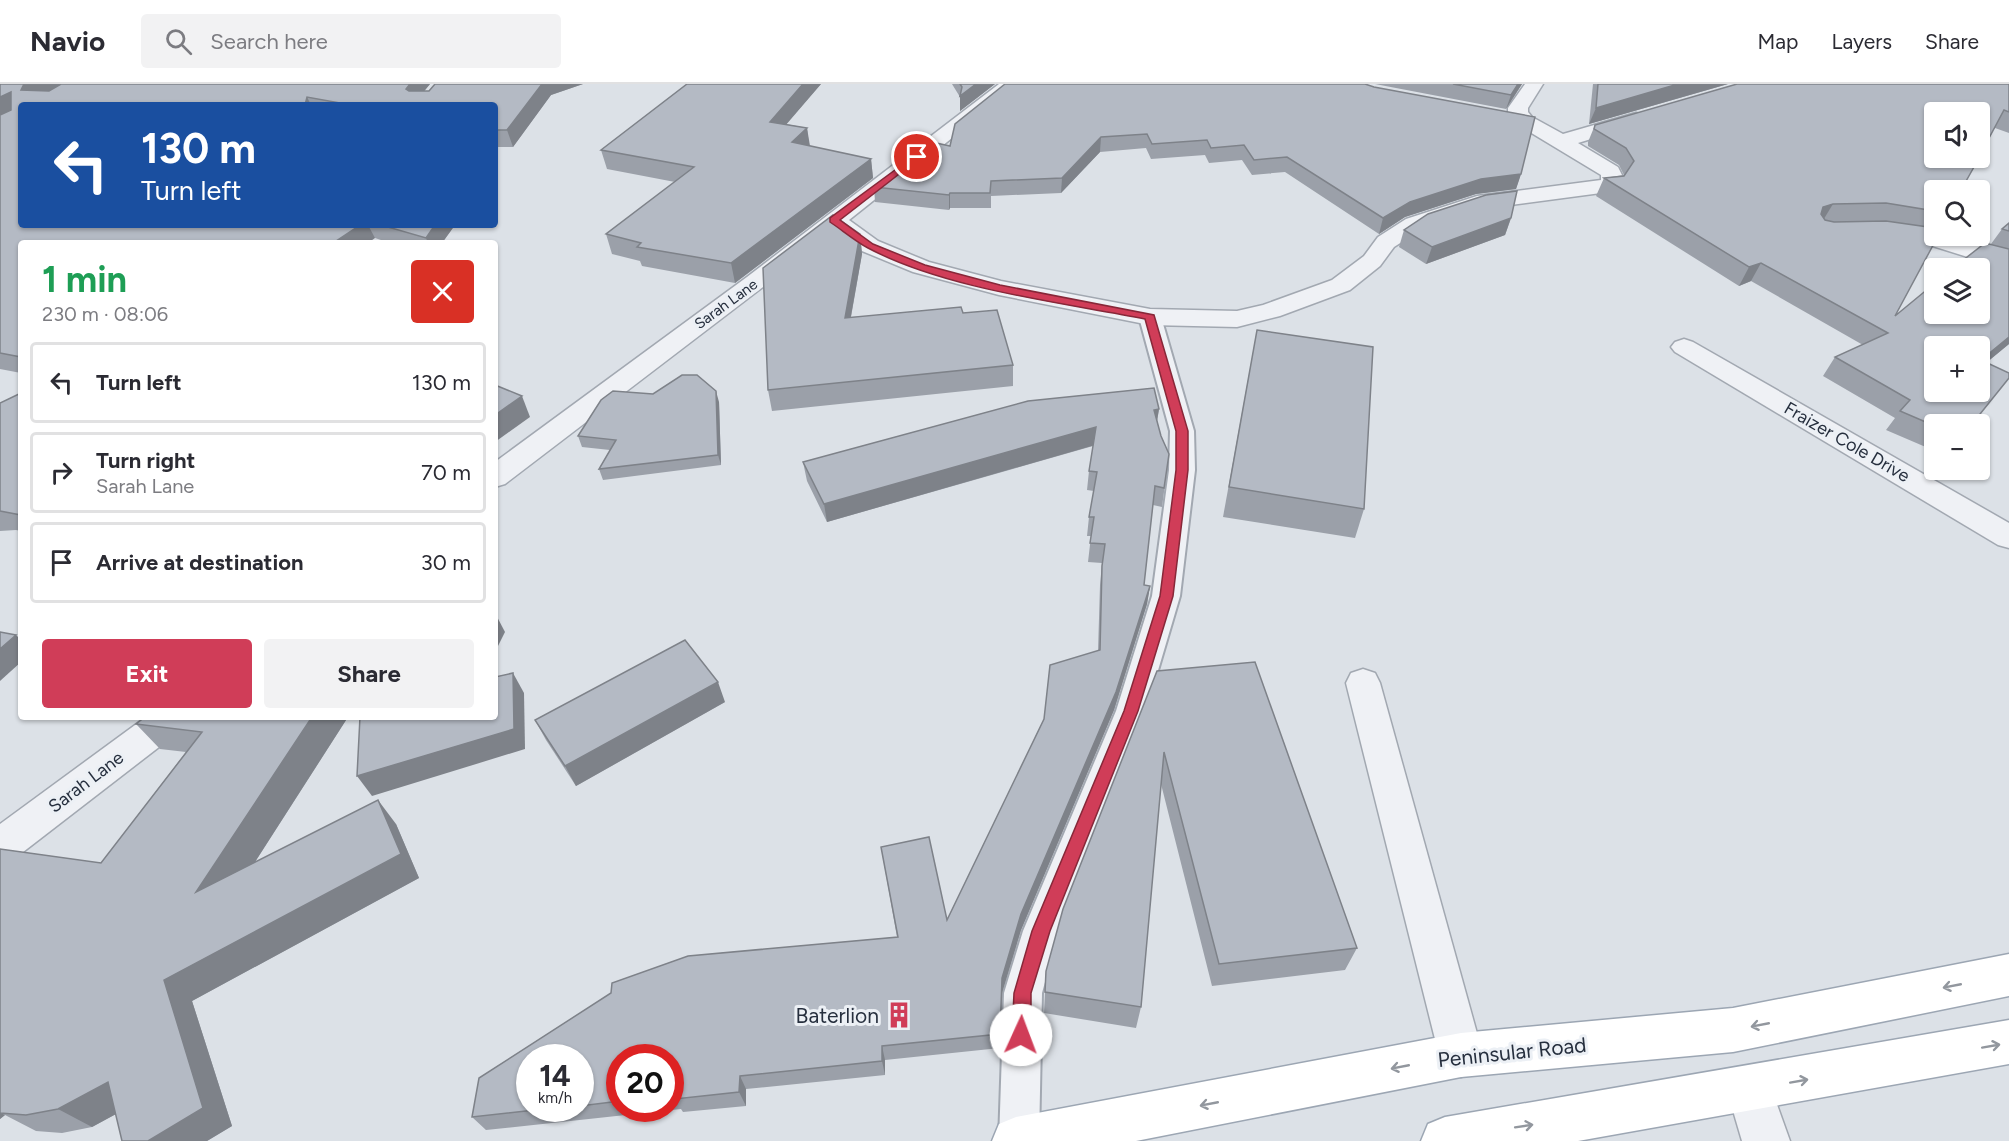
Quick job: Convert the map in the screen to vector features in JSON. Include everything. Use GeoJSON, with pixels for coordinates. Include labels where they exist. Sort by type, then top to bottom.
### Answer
{"type":"FeatureCollection","features":[{"type":"Feature","properties":{"kind":"main road","name":"Peninsular Road"},"geometry":{"type":"LineString","coordinates":[[1017,1141],[1461,1055],[1733,1030],[2009,975]]}},
{"type":"Feature","properties":{"kind":"main road"},"geometry":{"type":"LineString","coordinates":[[1445,1141],[2009,1042]]}},
{"type":"Feature","properties":{"kind":"street","name":"Sarah Lane"},"geometry":{"type":"LineString","coordinates":[[498,475],[756,282],[1011,84]]}},
{"type":"Feature","properties":{"kind":"street"},"geometry":{"type":"LineString","coordinates":[[1525,121],[1518,113],[1518,108],[1534,84]]}},
{"type":"Feature","properties":{"kind":"street"},"geometry":{"type":"LineString","coordinates":[[1561,141],[1653,114]]}},
{"type":"Feature","properties":{"kind":"street"},"geometry":{"type":"LineString","coordinates":[[834,220],[870,246],[921,267],[1009,290],[1150,317],[1237,319],[1270,311],[1341,285],[1372,261],[1386,242],[1414,224],[1478,203],[1608,186],[1613,179],[1610,172],[1561,141],[1525,121],[1502,117]]}},
{"type":"Feature","properties":{"kind":"street"},"geometry":{"type":"LineString","coordinates":[[1875,230],[1926,237],[2009,263]]}},
{"type":"Feature","properties":{"kind":"street","name":"Fraizer Cole Drive"},"geometry":{"type":"LineString","coordinates":[[1684,347],[2009,537]]}},
{"type":"Feature","properties":{"kind":"street"},"geometry":{"type":"LineString","coordinates":[[1363,683],[1461,1055]]}},
{"type":"Feature","properties":{"kind":"street","name":"Sarah Lane"},"geometry":{"type":"LineString","coordinates":[[0,847],[167,720]]}},
{"type":"Feature","properties":{"kind":"street"},"geometry":{"type":"LineString","coordinates":[[1750,1089],[1767,1141]]}},
{"type":"Feature","properties":{"kind":"lane"},"geometry":{"type":"LineString","coordinates":[[1017,1141],[1023,993],[1041,931],[1131,711],[1166,596],[1182,470],[1182,431],[1150,317]]}},
{"type":"Feature","properties":{"kind":"building"},"geometry":{"type":"Polygon","coordinates":[[[0,84],[24,84],[21,90],[49,91],[61,84],[410,84],[406,89],[409,91],[429,91],[435,84],[542,84],[507,130],[498,130],[498,102],[334,102],[307,97],[306,102],[18,102],[18,228],[356,228],[338,240],[18,240],[18,356],[0,353],[0,115],[11,110],[11,92],[0,97],[0,84]]]}},
{"type":"Feature","properties":{"kind":"building"},"geometry":{"type":"Polygon","coordinates":[[[687,84],[803,84],[770,122],[807,128],[792,142],[871,159],[731,263],[637,247],[641,243],[606,234],[694,167],[601,150],[687,84]]]}},
{"type":"Feature","properties":{"kind":"building"},"geometry":{"type":"Polygon","coordinates":[[[960,84],[976,84],[960,96],[962,87],[960,84]]]}},
{"type":"Feature","properties":{"kind":"building"},"geometry":{"type":"Polygon","coordinates":[[[1005,84],[1365,84],[1535,117],[1521,174],[1481,179],[1410,202],[1383,218],[1287,157],[1254,160],[1244,145],[1211,148],[1207,140],[1152,144],[1147,134],[1101,137],[1062,178],[991,181],[990,193],[950,193],[949,195],[874,187],[932,142],[950,146],[955,124],[1005,84]]]}},
{"type":"Feature","properties":{"kind":"building"},"geometry":{"type":"Polygon","coordinates":[[[1453,84],[1518,84],[1511,95],[1453,84]]]}},
{"type":"Feature","properties":{"kind":"building"},"geometry":{"type":"Polygon","coordinates":[[[1598,84],[1678,84],[1596,108],[1598,84]]]}},
{"type":"Feature","properties":{"kind":"building"},"geometry":{"type":"Polygon","coordinates":[[[1737,84],[2009,84],[2009,112],[2004,110],[1990,136],[1990,102],[1924,102],[1924,168],[1973,168],[1967,180],[1924,180],[1924,209],[1886,203],[1833,204],[1823,207],[1821,214],[1825,220],[1834,222],[1886,221],[1924,226],[1924,246],[1933,246],[1924,258],[1924,262],[1895,316],[1924,292],[1924,324],[1990,324],[1990,258],[1966,258],[1981,246],[1990,244],[2009,249],[2009,337],[1990,353],[1990,336],[1924,336],[1924,402],[1990,402],[1980,414],[1924,414],[1924,421],[1900,411],[1910,400],[1835,357],[1888,333],[1761,263],[1749,267],[1604,178],[1624,176],[1634,161],[1626,148],[1594,129],[1595,125],[1737,84]]]}},
{"type":"Feature","properties":{"kind":"building"},"geometry":{"type":"Polygon","coordinates":[[[1517,191],[1511,218],[1432,247],[1404,230],[1428,214],[1486,195],[1517,191]]]}},
{"type":"Feature","properties":{"kind":"building"},"geometry":{"type":"Polygon","coordinates":[[[833,215],[860,234],[845,318],[961,307],[963,313],[997,310],[1013,365],[768,390],[763,268],[833,215]]]}},
{"type":"Feature","properties":{"kind":"building"},"geometry":{"type":"Polygon","coordinates":[[[2009,223],[2009,231],[2002,229],[2009,223]]]}},
{"type":"Feature","properties":{"kind":"building"},"geometry":{"type":"Polygon","coordinates":[[[391,228],[433,228],[426,238],[391,228]]]}},
{"type":"Feature","properties":{"kind":"building"},"geometry":{"type":"Polygon","coordinates":[[[1257,330],[1373,347],[1364,509],[1229,487],[1257,330]]]}},
{"type":"Feature","properties":{"kind":"building"},"geometry":{"type":"Polygon","coordinates":[[[1990,364],[2009,373],[2009,378],[1990,402],[1990,364]]]}},
{"type":"Feature","properties":{"kind":"building"},"geometry":{"type":"Polygon","coordinates":[[[682,375],[697,375],[716,391],[718,455],[599,469],[616,440],[578,436],[601,400],[613,391],[653,394],[682,375]]]}},
{"type":"Feature","properties":{"kind":"building"},"geometry":{"type":"Polygon","coordinates":[[[498,386],[522,396],[498,413],[498,386]]]}},
{"type":"Feature","properties":{"kind":"building"},"geometry":{"type":"Polygon","coordinates":[[[1154,388],[1159,409],[1154,410],[1169,454],[1164,488],[1155,486],[1144,585],[1150,586],[1116,692],[1021,914],[1002,978],[1000,1034],[882,1046],[882,1061],[740,1076],[739,1092],[684,1098],[684,1044],[606,1044],[606,1103],[594,1104],[594,1044],[532,1044],[611,993],[612,983],[688,956],[898,937],[881,847],[929,837],[947,920],[1044,719],[1050,665],[1100,650],[1102,566],[1105,544],[1090,543],[1094,517],[1089,517],[1097,472],[1089,471],[1096,427],[824,504],[803,462],[1028,401],[1154,388]]]}},
{"type":"Feature","properties":{"kind":"building"},"geometry":{"type":"Polygon","coordinates":[[[18,394],[18,514],[0,511],[0,403],[18,394]]]}},
{"type":"Feature","properties":{"kind":"building"},"geometry":{"type":"Polygon","coordinates":[[[0,632],[16,635],[0,649],[0,632]]]}},
{"type":"Feature","properties":{"kind":"building"},"geometry":{"type":"Polygon","coordinates":[[[685,640],[718,682],[565,766],[535,720],[685,640]]]}},
{"type":"Feature","properties":{"kind":"building"},"geometry":{"type":"Polygon","coordinates":[[[1255,662],[1357,948],[1219,964],[1164,752],[1141,1007],[1045,992],[1046,971],[1063,909],[1157,671],[1255,662]]]}},
{"type":"Feature","properties":{"kind":"building"},"geometry":{"type":"Polygon","coordinates":[[[513,673],[514,729],[357,776],[360,720],[498,720],[498,676],[513,673]]]}},
{"type":"Feature","properties":{"kind":"building"},"geometry":{"type":"Polygon","coordinates":[[[141,720],[310,720],[196,892],[378,800],[401,854],[164,980],[203,1108],[148,1141],[122,1141],[108,1082],[58,1109],[26,1115],[0,1113],[0,849],[101,863],[202,732],[136,724],[141,720]]]}},
{"type":"Feature","properties":{"kind":"building"},"geometry":{"type":"Polygon","coordinates":[[[516,1054],[516,1112],[472,1117],[479,1078],[516,1054]]]}},
{"type":"Feature","properties":{"kind":"place","name":"Baterlion"},"geometry":{"type":"Point","coordinates":[899,1015]}},
{"type":"Feature","properties":{"kind":"route"},"geometry":{"type":"LineString","coordinates":[[917,157],[834,220],[870,246],[921,267],[999,288],[1150,317],[1182,431],[1182,470],[1166,596],[1131,711],[1041,931],[1023,993],[1021,1035]]}}]}
